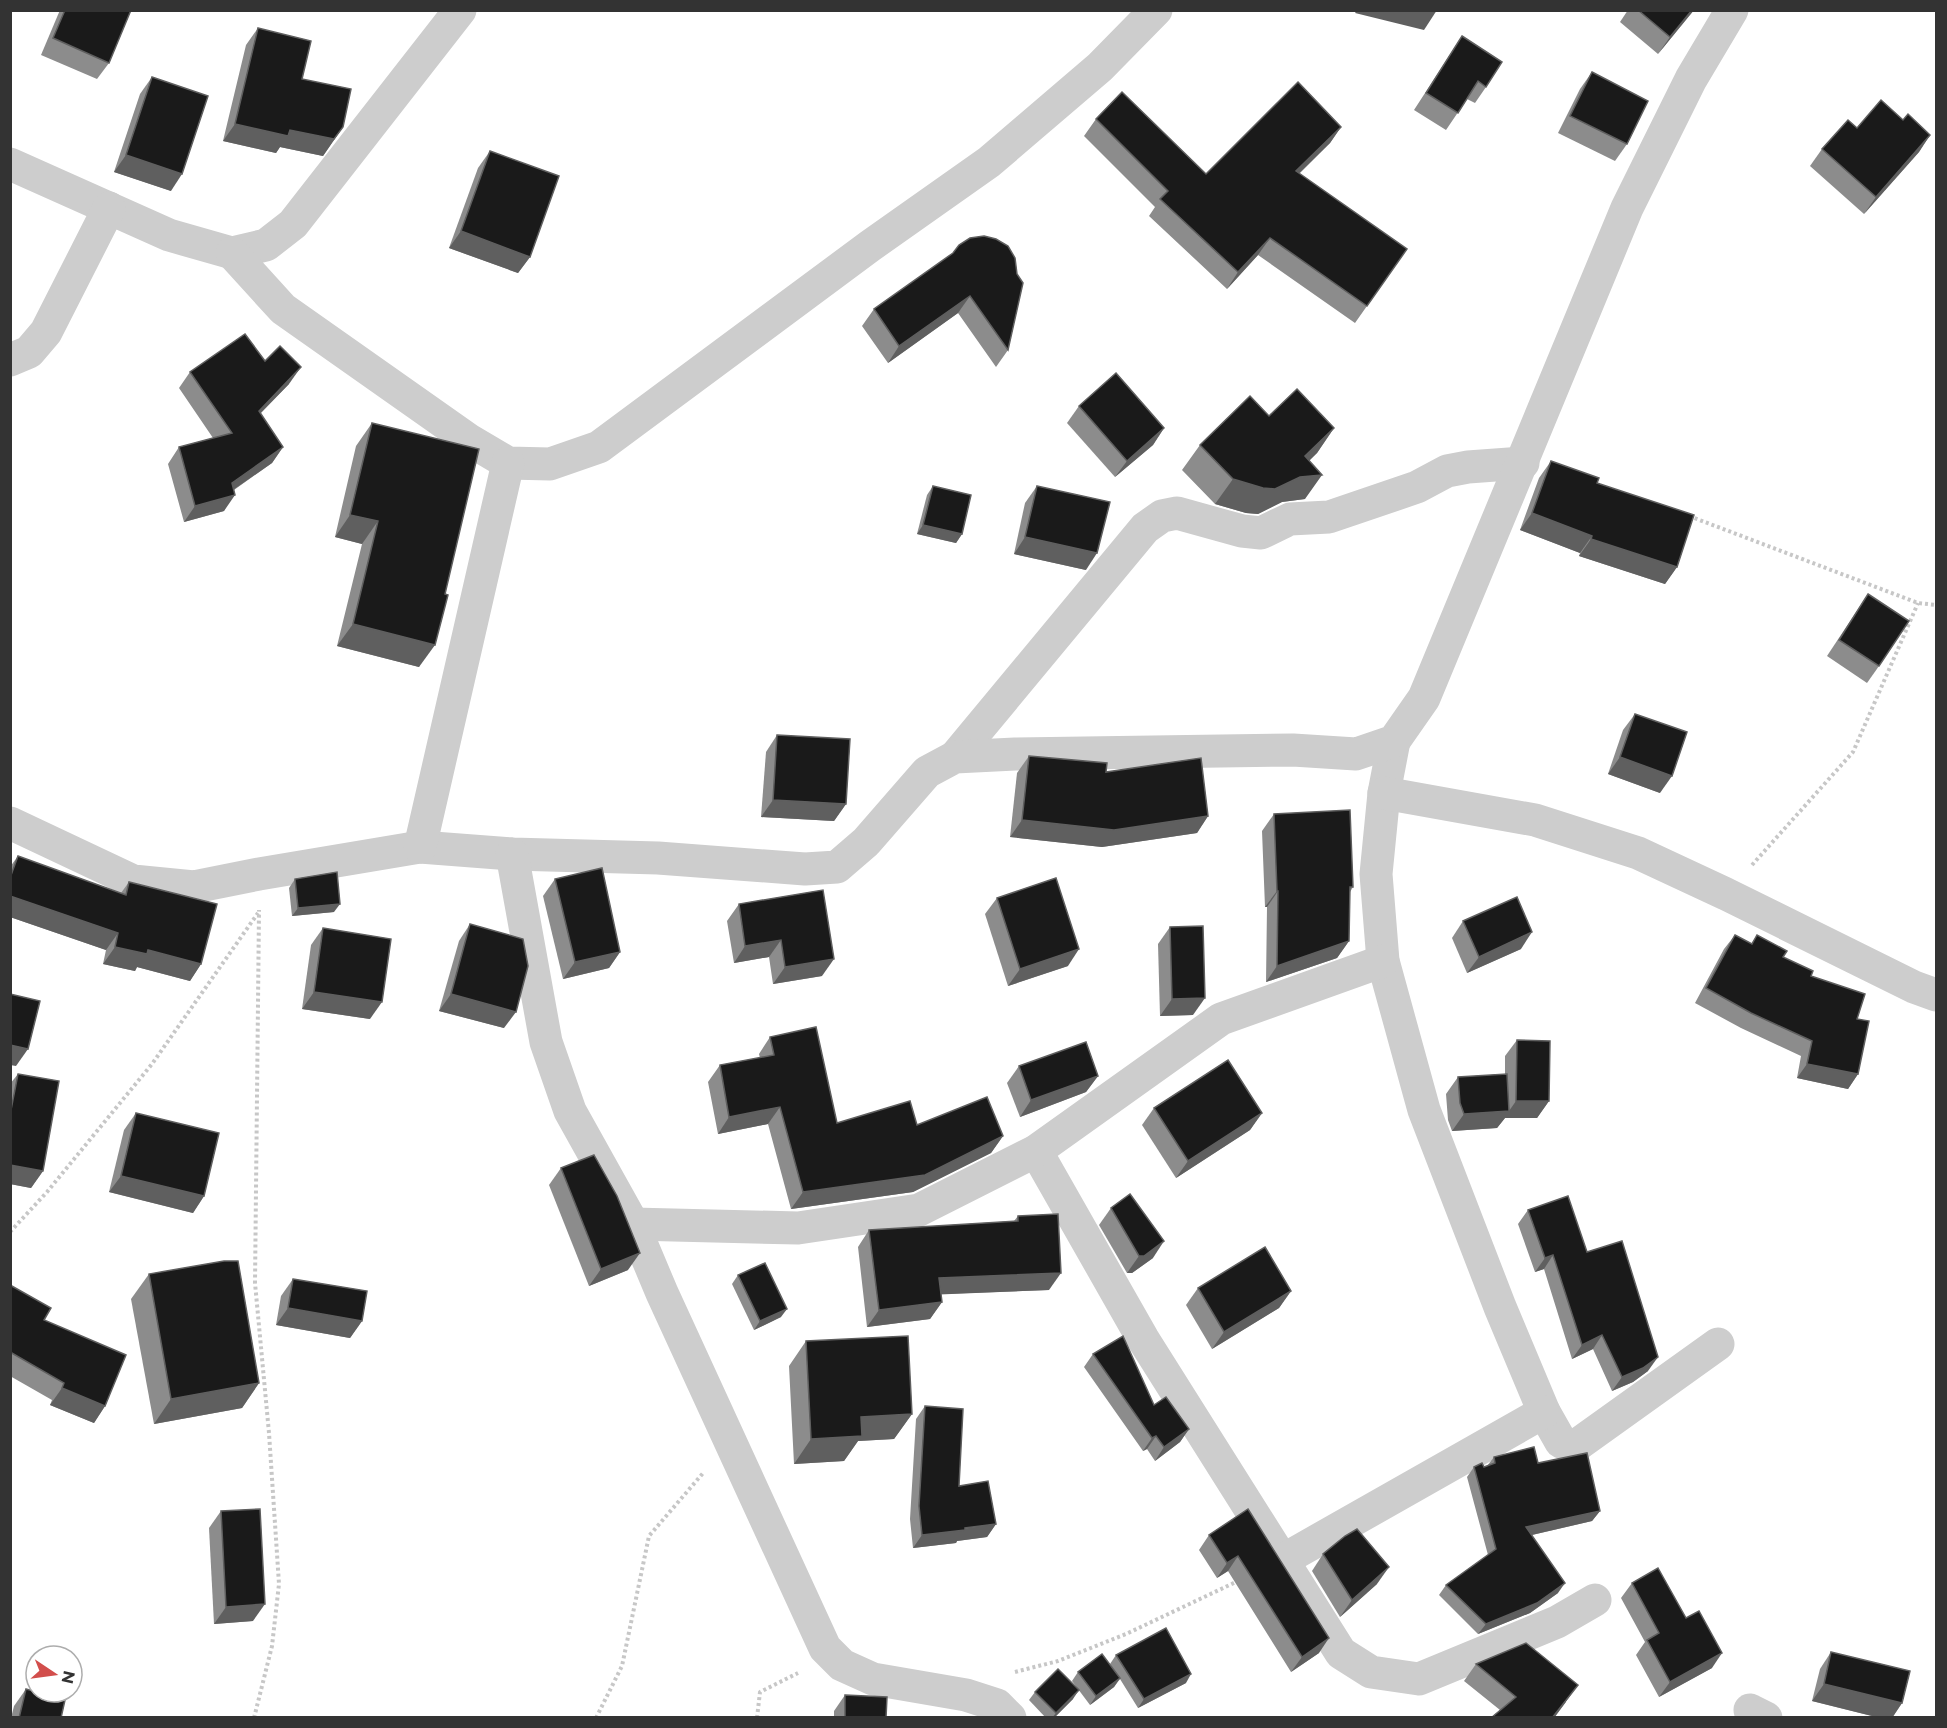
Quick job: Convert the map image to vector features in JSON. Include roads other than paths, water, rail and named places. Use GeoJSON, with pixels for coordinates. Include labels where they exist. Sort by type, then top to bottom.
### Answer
{"type":"FeatureCollection","features":[{"type":"Feature","properties":{"kind":"street"},"geometry":{"type":"LineString","coordinates":[[10,164],[169,235],[232,254],[283,309],[469,440],[508,463],[550,465],[599,447],[861,253],[989,162],[1100,67],[1156,10]]}},
{"type":"Feature","properties":{"kind":"street"},"geometry":{"type":"LineString","coordinates":[[1718,1344],[1577,1444],[1570,1446],[1560,1442],[1544,1412],[1500,1307],[1424,1110],[1383,961],[1376,874],[1384,793],[1394,741],[1424,698],[1627,208],[1691,79],[1732,10]]}},
{"type":"Feature","properties":{"kind":"street"},"geometry":{"type":"LineString","coordinates":[[232,254],[266,245],[294,224],[452,14]]}},
{"type":"Feature","properties":{"kind":"street"},"geometry":{"type":"LineString","coordinates":[[10,360],[29,352],[46,332],[109,208]]}},
{"type":"Feature","properties":{"kind":"street"},"geometry":{"type":"LineString","coordinates":[[420,847],[508,463]]}},
{"type":"Feature","properties":{"kind":"street"},"geometry":{"type":"LineString","coordinates":[[10,823],[133,881],[194,887],[420,847],[512,854],[658,858],[805,869],[837,867],[866,842],[927,772],[956,757],[1145,528],[1162,516],[1177,513],[1242,531],[1261,532],[1290,519],[1329,517],[1418,487],[1447,471],[1523,463]]}},
{"type":"Feature","properties":{"kind":"street"},"geometry":{"type":"LineString","coordinates":[[956,757],[1293,750],[1356,754],[1394,741]]}},
{"type":"Feature","properties":{"kind":"street"},"geometry":{"type":"LineString","coordinates":[[1384,793],[1535,820],[1638,853],[1914,987],[1936,995]]}},
{"type":"Feature","properties":{"kind":"street"},"geometry":{"type":"LineString","coordinates":[[512,854],[546,1042],[570,1111],[633,1224],[662,1293],[825,1648],[842,1665],[873,1679],[966,1695],[997,1705],[1010,1718]]}},
{"type":"Feature","properties":{"kind":"street"},"geometry":{"type":"LineString","coordinates":[[633,1224],[798,1228],[919,1210],[1036,1150],[1221,1019],[1383,961]]}},
{"type":"Feature","properties":{"kind":"street"},"geometry":{"type":"LineString","coordinates":[[1036,1150],[1143,1339],[1341,1653],[1371,1672],[1419,1679],[1557,1622],[1595,1600]]}},
{"type":"Feature","properties":{"kind":"street"},"geometry":{"type":"LineString","coordinates":[[1283,1560],[1544,1412]]}}]}
